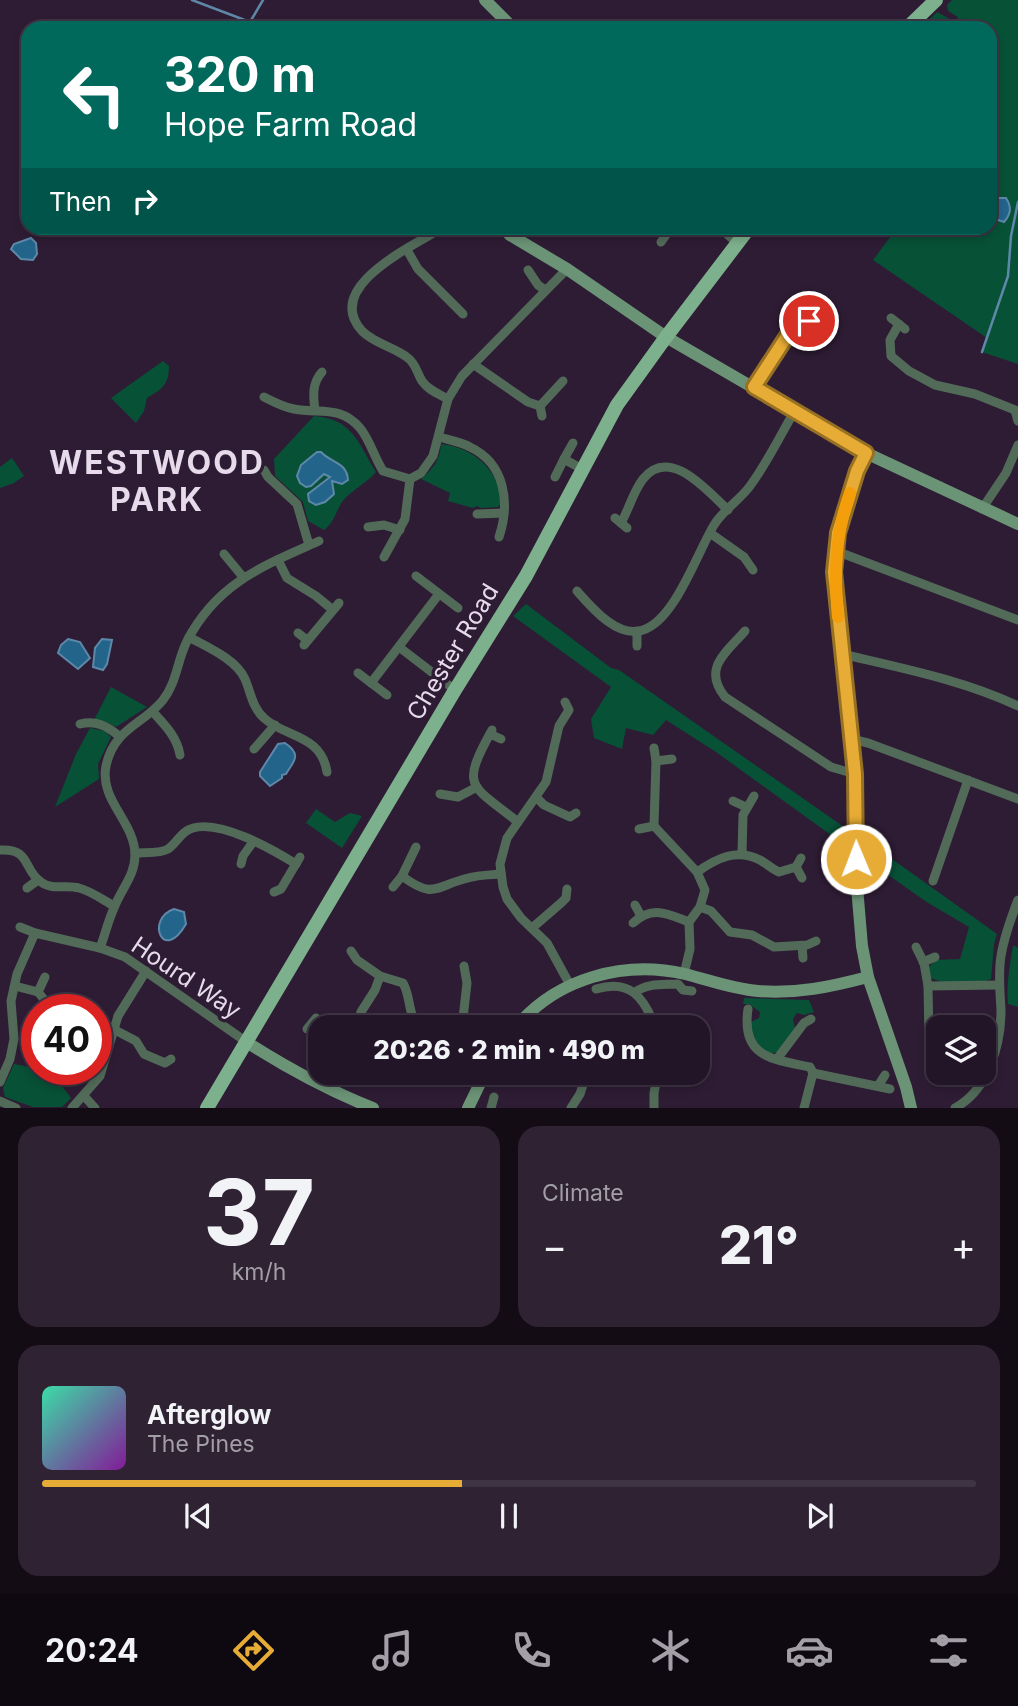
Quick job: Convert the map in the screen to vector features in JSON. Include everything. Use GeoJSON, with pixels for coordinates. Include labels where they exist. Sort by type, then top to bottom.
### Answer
{"type":"FeatureCollection","features":[{"type":"Feature","properties":{"kind":"main road"},"geometry":{"type":"LineString","coordinates":[[914,21],[936,0]]}},
{"type":"Feature","properties":{"kind":"main road","name":"Chester Road"},"geometry":{"type":"LineString","coordinates":[[207,1108],[455,690],[526,576],[617,405],[743,235]]}},
{"type":"Feature","properties":{"kind":"street"},"geometry":{"type":"LineString","coordinates":[[485,0],[506,21]]}},
{"type":"Feature","properties":{"kind":"street"},"geometry":{"type":"LineString","coordinates":[[431,235],[368,276],[359,286],[352,308],[355,319],[368,336],[409,358],[429,388],[448,399]]}},
{"type":"Feature","properties":{"kind":"street"},"geometry":{"type":"LineString","coordinates":[[512,235],[666,337],[794,412],[866,453],[1018,524]]}},
{"type":"Feature","properties":{"kind":"street"},"geometry":{"type":"LineString","coordinates":[[661,242],[666,235]]}},
{"type":"Feature","properties":{"kind":"street"},"geometry":{"type":"LineString","coordinates":[[728,235],[737,243]]}},
{"type":"Feature","properties":{"kind":"street"},"geometry":{"type":"LineString","coordinates":[[407,250],[418,269],[463,314]]}},
{"type":"Feature","properties":{"kind":"street"},"geometry":{"type":"LineString","coordinates":[[384,557],[405,519],[410,479],[427,466],[433,456],[448,399],[462,376],[567,269]]}},
{"type":"Feature","properties":{"kind":"street"},"geometry":{"type":"LineString","coordinates":[[528,270],[538,285],[545,289]]}},
{"type":"Feature","properties":{"kind":"street"},"geometry":{"type":"LineString","coordinates":[[754,387],[791,330],[809,321]]}},
{"type":"Feature","properties":{"kind":"street"},"geometry":{"type":"LineString","coordinates":[[898,324],[890,340],[891,356],[909,371],[935,385],[975,394],[1014,411],[1018,421]]}},
{"type":"Feature","properties":{"kind":"street"},"geometry":{"type":"LineString","coordinates":[[473,364],[541,411],[563,381]]}},
{"type":"Feature","properties":{"kind":"street"},"geometry":{"type":"LineString","coordinates":[[315,410],[313,392],[318,374]]}},
{"type":"Feature","properties":{"kind":"street"},"geometry":{"type":"LineString","coordinates":[[264,397],[282,406],[330,410],[354,422],[367,438],[383,471],[410,479]]}},
{"type":"Feature","properties":{"kind":"street"},"geometry":{"type":"LineString","coordinates":[[577,591],[594,602],[617,627],[636,631],[651,627],[671,606],[719,518],[729,510],[759,473],[794,412]]}},
{"type":"Feature","properties":{"kind":"street"},"geometry":{"type":"LineString","coordinates":[[439,437],[470,447],[487,460],[502,481],[506,502],[499,537]]}},
{"type":"Feature","properties":{"kind":"street"},"geometry":{"type":"LineString","coordinates":[[555,477],[573,443]]}},
{"type":"Feature","properties":{"kind":"street"},"geometry":{"type":"LineString","coordinates":[[982,509],[1006,473],[1018,445]]}},
{"type":"Feature","properties":{"kind":"street"},"geometry":{"type":"LineString","coordinates":[[866,453],[846,505],[834,572],[855,774],[858,916],[868,977],[911,1108]]}},
{"type":"Feature","properties":{"kind":"street"},"geometry":{"type":"LineString","coordinates":[[564,459],[582,469]]}},
{"type":"Feature","properties":{"kind":"street"},"geometry":{"type":"LineString","coordinates":[[621,523],[641,481],[648,474],[665,466],[686,473],[729,510]]}},
{"type":"Feature","properties":{"kind":"street"},"geometry":{"type":"LineString","coordinates":[[264,476],[298,504],[309,545]]}},
{"type":"Feature","properties":{"kind":"street"},"geometry":{"type":"LineString","coordinates":[[477,514],[504,513]]}},
{"type":"Feature","properties":{"kind":"street"},"geometry":{"type":"LineString","coordinates":[[368,527],[384,525],[400,530]]}},
{"type":"Feature","properties":{"kind":"street"},"geometry":{"type":"LineString","coordinates":[[710,533],[749,556],[753,570]]}},
{"type":"Feature","properties":{"kind":"street"},"geometry":{"type":"LineString","coordinates":[[100,948],[114,906],[134,869],[133,840],[107,793],[106,767],[119,736],[153,712],[173,684],[182,651],[189,637],[217,598],[243,577],[319,541]]}},
{"type":"Feature","properties":{"kind":"street"},"geometry":{"type":"LineString","coordinates":[[836,551],[1018,620]]}},
{"type":"Feature","properties":{"kind":"street"},"geometry":{"type":"LineString","coordinates":[[224,554],[243,577]]}},
{"type":"Feature","properties":{"kind":"street"},"geometry":{"type":"LineString","coordinates":[[278,560],[287,578],[336,607],[305,642],[298,633]]}},
{"type":"Feature","properties":{"kind":"street"},"geometry":{"type":"LineString","coordinates":[[416,576],[458,608]]}},
{"type":"Feature","properties":{"kind":"street"},"geometry":{"type":"LineString","coordinates":[[371,683],[439,594]]}},
{"type":"Feature","properties":{"kind":"street"},"geometry":{"type":"LineString","coordinates":[[636,631],[637,646]]}},
{"type":"Feature","properties":{"kind":"street"},"geometry":{"type":"LineString","coordinates":[[745,631],[718,664],[713,675],[716,686],[725,697],[831,766],[855,774]]}},
{"type":"Feature","properties":{"kind":"street"},"geometry":{"type":"LineString","coordinates":[[189,637],[238,670],[245,678],[255,707],[263,718],[299,736],[315,749],[325,762],[327,772]]}},
{"type":"Feature","properties":{"kind":"street"},"geometry":{"type":"LineString","coordinates":[[399,647],[455,690]]}},
{"type":"Feature","properties":{"kind":"street"},"geometry":{"type":"LineString","coordinates":[[842,654],[917,672],[994,695],[1018,706]]}},
{"type":"Feature","properties":{"kind":"street"},"geometry":{"type":"LineString","coordinates":[[358,673],[387,695]]}},
{"type":"Feature","properties":{"kind":"street"},"geometry":{"type":"LineString","coordinates":[[570,985],[553,951],[513,908],[500,874],[503,849],[518,822],[537,798],[549,774],[559,726],[571,707]]}},
{"type":"Feature","properties":{"kind":"street"},"geometry":{"type":"LineString","coordinates":[[153,712],[183,748]]}},
{"type":"Feature","properties":{"kind":"street"},"geometry":{"type":"LineString","coordinates":[[86,721],[103,724],[119,736]]}},
{"type":"Feature","properties":{"kind":"street"},"geometry":{"type":"LineString","coordinates":[[254,749],[275,725]]}},
{"type":"Feature","properties":{"kind":"street"},"geometry":{"type":"LineString","coordinates":[[501,739],[491,732],[475,763],[472,779],[477,787],[518,822]]}},
{"type":"Feature","properties":{"kind":"street"},"geometry":{"type":"LineString","coordinates":[[850,739],[868,743],[1018,799]]}},
{"type":"Feature","properties":{"kind":"street"},"geometry":{"type":"LineString","coordinates":[[654,748],[654,826],[697,872],[705,890],[700,907],[689,922],[690,949],[684,974]]}},
{"type":"Feature","properties":{"kind":"street"},"geometry":{"type":"LineString","coordinates":[[656,761],[672,759]]}},
{"type":"Feature","properties":{"kind":"street"},"geometry":{"type":"LineString","coordinates":[[931,875],[968,780]]}},
{"type":"Feature","properties":{"kind":"street"},"geometry":{"type":"LineString","coordinates":[[440,794],[458,797],[477,787]]}},
{"type":"Feature","properties":{"kind":"street"},"geometry":{"type":"LineString","coordinates":[[742,854],[742,823],[746,807],[754,796]]}},
{"type":"Feature","properties":{"kind":"street"},"geometry":{"type":"LineString","coordinates":[[537,798],[544,805],[572,819]]}},
{"type":"Feature","properties":{"kind":"street"},"geometry":{"type":"LineString","coordinates":[[733,800],[746,807]]}},
{"type":"Feature","properties":{"kind":"street"},"geometry":{"type":"LineString","coordinates":[[639,829],[654,826]]}},
{"type":"Feature","properties":{"kind":"street"},"geometry":{"type":"LineString","coordinates":[[135,853],[167,850],[192,828],[219,829],[242,835],[298,861],[281,888],[274,892]]}},
{"type":"Feature","properties":{"kind":"street"},"geometry":{"type":"LineString","coordinates":[[240,859],[253,842]]}},
{"type":"Feature","properties":{"kind":"street"},"geometry":{"type":"LineString","coordinates":[[393,887],[402,876],[416,847]]}},
{"type":"Feature","properties":{"kind":"street"},"geometry":{"type":"LineString","coordinates":[[0,850],[9,849],[23,857],[38,880],[54,887],[80,888],[114,906]]}},
{"type":"Feature","properties":{"kind":"street"},"geometry":{"type":"LineString","coordinates":[[697,872],[718,859],[742,854],[779,872],[796,867],[801,858]]}},
{"type":"Feature","properties":{"kind":"street"},"geometry":{"type":"LineString","coordinates":[[796,867],[802,878]]}},
{"type":"Feature","properties":{"kind":"street"},"geometry":{"type":"LineString","coordinates":[[402,876],[419,888],[436,890],[469,877],[500,874]]}},
{"type":"Feature","properties":{"kind":"street"},"geometry":{"type":"LineString","coordinates":[[27,888],[38,880]]}},
{"type":"Feature","properties":{"kind":"street"},"geometry":{"type":"LineString","coordinates":[[532,928],[566,898],[567,890]]}},
{"type":"Feature","properties":{"kind":"street"},"geometry":{"type":"LineString","coordinates":[[955,1108],[971,1104],[997,1044],[1001,1012],[1001,958],[1010,919],[1018,900]]}},
{"type":"Feature","properties":{"kind":"street"},"geometry":{"type":"LineString","coordinates":[[561,903],[573,905]]}},
{"type":"Feature","properties":{"kind":"street"},"geometry":{"type":"LineString","coordinates":[[635,905],[637,919],[658,910],[689,922]]}},
{"type":"Feature","properties":{"kind":"street"},"geometry":{"type":"LineString","coordinates":[[700,907],[711,911],[730,932],[752,935],[774,947],[802,946],[816,941]]}},
{"type":"Feature","properties":{"kind":"street","name":"Hourd Way"},"geometry":{"type":"LineString","coordinates":[[20,927],[125,957],[248,1043]]}},
{"type":"Feature","properties":{"kind":"street"},"geometry":{"type":"LineString","coordinates":[[0,1082],[10,1059],[14,1039],[11,1001],[17,974],[36,933]]}},
{"type":"Feature","properties":{"kind":"street"},"geometry":{"type":"LineString","coordinates":[[802,946],[803,958]]}},
{"type":"Feature","properties":{"kind":"street"},"geometry":{"type":"LineString","coordinates":[[916,947],[923,961],[928,986],[929,1015]]}},
{"type":"Feature","properties":{"kind":"street"},"geometry":{"type":"LineString","coordinates":[[351,951],[357,960],[380,976],[403,983],[410,1001],[412,1015]]}},
{"type":"Feature","properties":{"kind":"street"},"geometry":{"type":"LineString","coordinates":[[923,961],[935,957]]}},
{"type":"Feature","properties":{"kind":"street"},"geometry":{"type":"LineString","coordinates":[[464,966],[472,978],[464,1015]]}},
{"type":"Feature","properties":{"kind":"street"},"geometry":{"type":"LineString","coordinates":[[527,1015],[547,998],[570,985],[625,969],[684,974],[740,989],[791,993],[868,977]]}},
{"type":"Feature","properties":{"kind":"street"},"geometry":{"type":"LineString","coordinates":[[72,1108],[100,1076],[118,1016],[146,971]]}},
{"type":"Feature","properties":{"kind":"street"},"geometry":{"type":"LineString","coordinates":[[360,1015],[380,976]]}},
{"type":"Feature","properties":{"kind":"street"},"geometry":{"type":"LineString","coordinates":[[15,986],[38,992],[46,977]]}},
{"type":"Feature","properties":{"kind":"street"},"geometry":{"type":"LineString","coordinates":[[635,992],[643,986],[677,984],[684,990],[692,991]]}},
{"type":"Feature","properties":{"kind":"street"},"geometry":{"type":"LineString","coordinates":[[596,989],[610,985],[635,992],[649,1015]]}},
{"type":"Feature","properties":{"kind":"street"},"geometry":{"type":"LineString","coordinates":[[928,986],[999,985]]}},
{"type":"Feature","properties":{"kind":"street"},"geometry":{"type":"LineString","coordinates":[[748,1009],[745,1026],[751,1045],[757,1051],[810,1067],[813,1073],[804,1108]]}},
{"type":"Feature","properties":{"kind":"street"},"geometry":{"type":"LineString","coordinates":[[777,1059],[804,1023],[811,1019]]}},
{"type":"Feature","properties":{"kind":"street"},"geometry":{"type":"LineString","coordinates":[[113,1029],[136,1041],[144,1054],[167,1064]]}},
{"type":"Feature","properties":{"kind":"street"},"geometry":{"type":"LineString","coordinates":[[248,1043],[350,1104],[373,1108]]}},
{"type":"Feature","properties":{"kind":"street"},"geometry":{"type":"LineString","coordinates":[[0,1055],[10,1059]]}},
{"type":"Feature","properties":{"kind":"street"},"geometry":{"type":"LineString","coordinates":[[813,1073],[890,1089]]}},
{"type":"Feature","properties":{"kind":"street"},"geometry":{"type":"LineString","coordinates":[[878,1086],[885,1075]]}},
{"type":"Feature","properties":{"kind":"street"},"geometry":{"type":"LineString","coordinates":[[468,1108],[479,1085]]}},
{"type":"Feature","properties":{"kind":"street"},"geometry":{"type":"LineString","coordinates":[[571,1108],[583,1085]]}},
{"type":"Feature","properties":{"kind":"street"},"geometry":{"type":"LineString","coordinates":[[653,1108],[656,1085]]}},
{"type":"Feature","properties":{"kind":"street"},"geometry":{"type":"LineString","coordinates":[[84,1096],[94,1108]]}},
{"type":"Feature","properties":{"kind":"street"},"geometry":{"type":"LineString","coordinates":[[491,1108],[494,1097]]}},
{"type":"Feature","properties":{"kind":"street"},"geometry":{"type":"LineString","coordinates":[[0,1101],[16,1108]]}},
{"type":"Feature","properties":{"kind":"green space"},"geometry":{"type":"Polygon","coordinates":[[[952,0],[1018,0],[1018,364],[982,352],[987,338],[873,260],[892,235],[997,235],[997,21],[956,21],[958,17],[948,11],[947,5],[952,0]]]}},
{"type":"Feature","properties":{"kind":"green space"},"geometry":{"type":"Polygon","coordinates":[[[937,12],[953,21],[928,21],[937,12]]]}},
{"type":"Feature","properties":{"kind":"green space"},"geometry":{"type":"Polygon","coordinates":[[[163,361],[169,366],[166,382],[161,389],[147,398],[144,411],[136,423],[111,398],[163,361]]]}},
{"type":"Feature","properties":{"kind":"green space"},"geometry":{"type":"Polygon","coordinates":[[[314,416],[327,418],[346,427],[359,442],[376,472],[346,498],[324,530],[308,521],[303,502],[275,476],[274,459],[314,416]],[[321,452],[301,466],[298,480],[306,487],[311,486],[324,474],[330,479],[325,479],[308,494],[331,481],[337,484],[348,480],[343,466],[321,452]]]}},
{"type":"Feature","properties":{"kind":"green space"},"geometry":{"type":"Polygon","coordinates":[[[441,444],[474,455],[490,470],[500,490],[502,502],[498,507],[473,508],[448,501],[450,493],[421,479],[435,464],[441,444]]]}},
{"type":"Feature","properties":{"kind":"green space"},"geometry":{"type":"Polygon","coordinates":[[[12,458],[24,476],[0,488],[0,467],[12,458]]]}},
{"type":"Feature","properties":{"kind":"green space"},"geometry":{"type":"Polygon","coordinates":[[[526,604],[611,668],[619,670],[844,827],[842,843],[716,752],[666,720],[653,735],[626,728],[622,749],[594,738],[591,719],[611,687],[513,616],[526,604]]]}},
{"type":"Feature","properties":{"kind":"green space"},"geometry":{"type":"Polygon","coordinates":[[[111,687],[147,707],[116,727],[94,720],[111,687]]]}},
{"type":"Feature","properties":{"kind":"green space"},"geometry":{"type":"Polygon","coordinates":[[[90,728],[105,731],[111,737],[98,764],[99,779],[55,807],[76,754],[90,728]]]}},
{"type":"Feature","properties":{"kind":"green space"},"geometry":{"type":"Polygon","coordinates":[[[316,809],[335,822],[350,813],[362,816],[342,848],[306,823],[316,809]]]}},
{"type":"Feature","properties":{"kind":"green space"},"geometry":{"type":"Polygon","coordinates":[[[864,839],[997,934],[991,979],[960,984],[929,977],[927,969],[936,960],[960,959],[969,927],[925,901],[863,857],[864,839]]]}},
{"type":"Feature","properties":{"kind":"green space"},"geometry":{"type":"Polygon","coordinates":[[[1013,945],[1018,948],[1018,1007],[1008,1004],[1013,945]]]}},
{"type":"Feature","properties":{"kind":"green space"},"geometry":{"type":"Polygon","coordinates":[[[744,998],[809,1000],[814,1012],[804,1015],[797,1013],[793,1019],[795,1028],[782,1047],[779,1051],[768,1052],[759,1045],[749,1023],[759,1018],[760,1012],[749,1004],[743,1004],[744,998]]]}},
{"type":"Feature","properties":{"kind":"green space"},"geometry":{"type":"Polygon","coordinates":[[[14,1064],[21,1065],[21,1085],[61,1085],[71,1098],[62,1107],[33,1107],[5,1097],[3,1088],[14,1064]]]}},
{"type":"Feature","properties":{"kind":"water"},"geometry":{"type":"Polygon","coordinates":[[[1006,198],[1010,207],[1004,222],[997,220],[997,199],[1006,198]]]}},
{"type":"Feature","properties":{"kind":"water"},"geometry":{"type":"Polygon","coordinates":[[[31,238],[36,243],[37,254],[33,260],[21,259],[11,249],[14,244],[31,238]]]}},
{"type":"Feature","properties":{"kind":"water"},"geometry":{"type":"Polygon","coordinates":[[[317,452],[342,466],[348,480],[342,484],[332,481],[334,494],[325,502],[316,505],[309,501],[308,494],[330,477],[324,474],[311,486],[306,487],[300,483],[297,476],[301,465],[317,452]]]}},
{"type":"Feature","properties":{"kind":"water"},"geometry":{"type":"Polygon","coordinates":[[[68,639],[80,642],[90,658],[78,669],[58,653],[61,645],[68,639]]]}},
{"type":"Feature","properties":{"kind":"water"},"geometry":{"type":"Polygon","coordinates":[[[102,639],[112,640],[107,664],[103,670],[93,667],[95,648],[102,639]]]}},
{"type":"Feature","properties":{"kind":"water"},"geometry":{"type":"Polygon","coordinates":[[[285,743],[294,751],[294,762],[282,778],[270,786],[260,776],[260,772],[278,744],[285,743]]]}},
{"type":"Feature","properties":{"kind":"water"},"geometry":{"type":"Polygon","coordinates":[[[174,909],[184,912],[186,924],[178,935],[170,940],[164,939],[160,935],[160,921],[174,909]]]}},
{"type":"Feature","properties":{"kind":"waterway"},"geometry":{"type":"LineString","coordinates":[[192,0],[247,21]]}},
{"type":"Feature","properties":{"kind":"waterway"},"geometry":{"type":"LineString","coordinates":[[251,21],[263,0]]}},
{"type":"Feature","properties":{"kind":"waterway"},"geometry":{"type":"LineString","coordinates":[[982,352],[1008,276],[1011,236],[1018,202]]}},
{"type":"Feature","properties":{"kind":"slow traffic"},"geometry":{"type":"LineString","coordinates":[[838,617],[834,572],[836,551],[838,533],[850,493]]}},
{"type":"Feature","properties":{"kind":"district","name":"WESTWOOD PARK"},"geometry":{"type":"Point","coordinates":[157,482]}},
{"type":"Feature","properties":{"kind":"route"},"geometry":{"type":"LineString","coordinates":[[809,321],[791,330],[754,387],[866,453],[857,471],[838,533],[834,572],[855,774],[856,859]]}}]}
